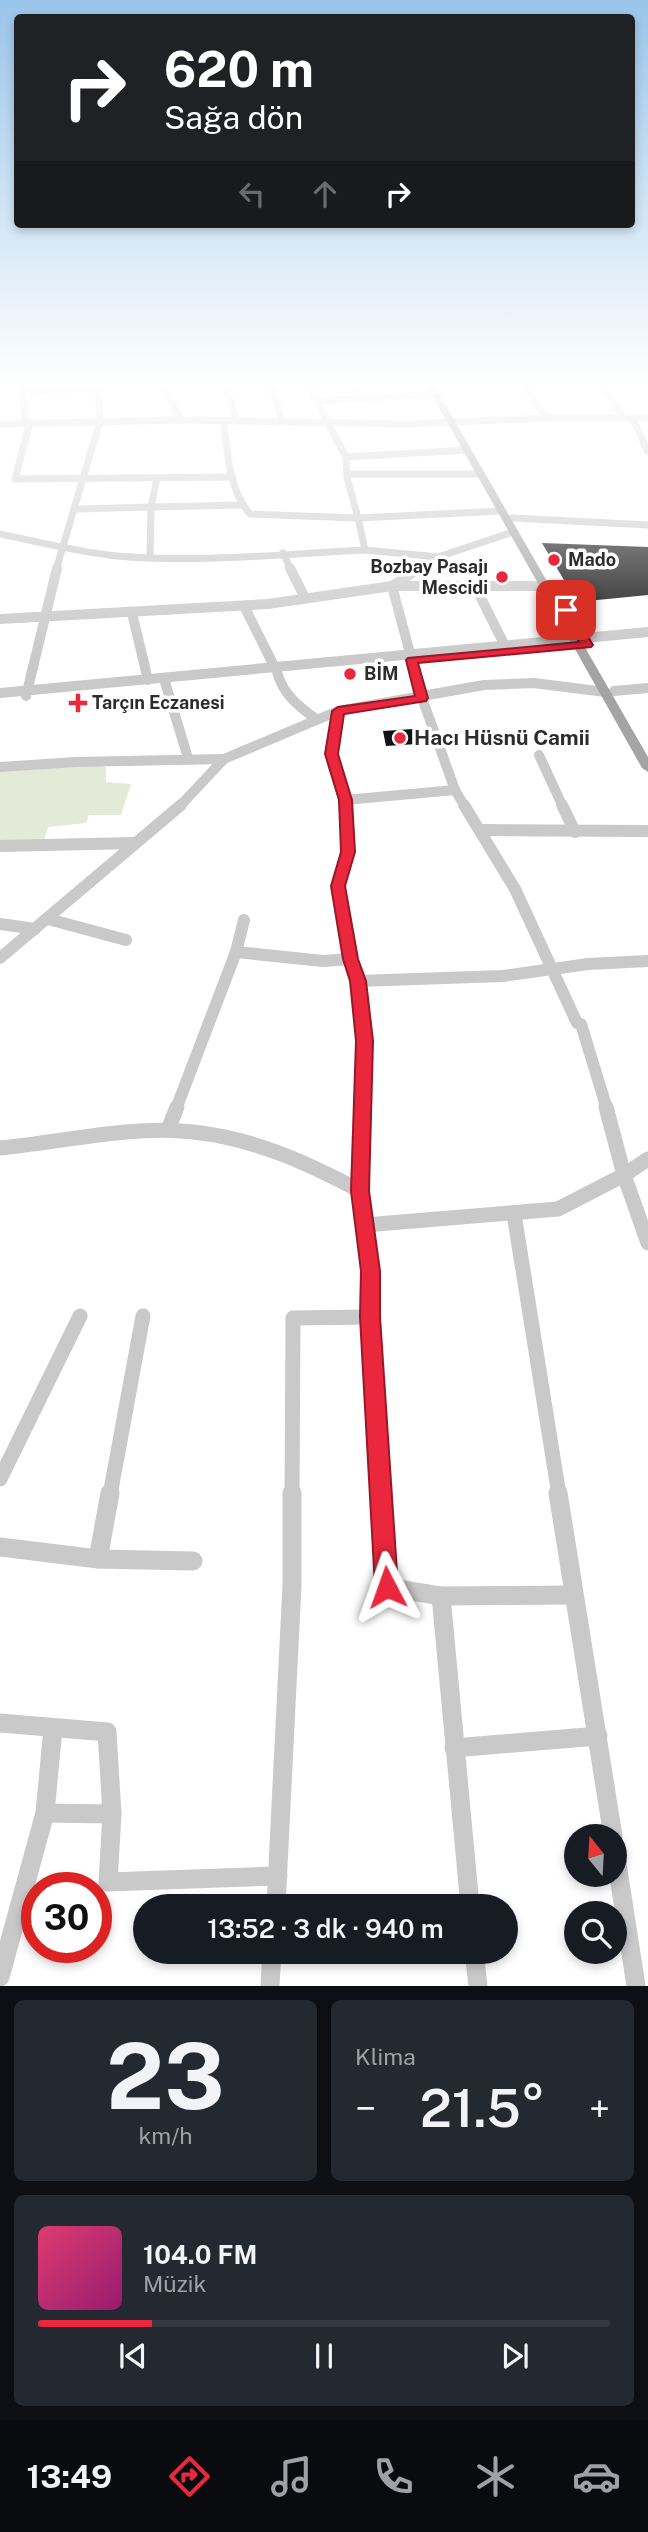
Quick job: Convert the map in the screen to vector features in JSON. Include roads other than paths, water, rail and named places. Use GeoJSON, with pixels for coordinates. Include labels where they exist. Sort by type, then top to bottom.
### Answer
{"type":"FeatureCollection","features":[{"type":"Feature","properties":{"kind":"main road"},"geometry":{"type":"LineString","coordinates":[[482,476],[544,586],[581,642]]}},
{"type":"Feature","properties":{"kind":"main road"},"geometry":{"type":"LineString","coordinates":[[487,476],[609,691],[648,768]]}},
{"type":"Feature","properties":{"kind":"main road"},"geometry":{"type":"LineString","coordinates":[[609,691],[648,751]]}},
{"type":"Feature","properties":{"kind":"street"},"geometry":{"type":"LineString","coordinates":[[16,476],[15,479],[233,477],[241,505],[250,514],[358,518],[502,511]]}},
{"type":"Feature","properties":{"kind":"street"},"geometry":{"type":"LineString","coordinates":[[31,693],[64,548],[85,476]]}},
{"type":"Feature","properties":{"kind":"street"},"geometry":{"type":"LineString","coordinates":[[347,476],[365,550]]}},
{"type":"Feature","properties":{"kind":"street"},"geometry":{"type":"LineString","coordinates":[[150,557],[151,507],[157,478]]}},
{"type":"Feature","properties":{"kind":"street"},"geometry":{"type":"LineString","coordinates":[[64,548],[78,509],[84,479]]}},
{"type":"Feature","properties":{"kind":"street"},"geometry":{"type":"LineString","coordinates":[[78,509],[241,505]]}},
{"type":"Feature","properties":{"kind":"street"},"geometry":{"type":"LineString","coordinates":[[512,518],[595,520],[648,526]]}},
{"type":"Feature","properties":{"kind":"street"},"geometry":{"type":"LineString","coordinates":[[392,586],[438,557],[513,532]]}},
{"type":"Feature","properties":{"kind":"street"},"geometry":{"type":"LineString","coordinates":[[0,534],[64,548],[150,557],[216,559],[365,550],[438,557]]}},
{"type":"Feature","properties":{"kind":"street"},"geometry":{"type":"LineString","coordinates":[[283,553],[304,598]]}},
{"type":"Feature","properties":{"kind":"street"},"geometry":{"type":"LineString","coordinates":[[392,586],[422,698],[455,790],[515,889],[547,956],[550,969],[577,1023],[581,1024],[624,1175],[648,1242]]}},
{"type":"Feature","properties":{"kind":"street"},"geometry":{"type":"LineString","coordinates":[[0,619],[244,606],[392,586],[544,586]]}},
{"type":"Feature","properties":{"kind":"street"},"geometry":{"type":"LineString","coordinates":[[476,588],[505,646]]}},
{"type":"Feature","properties":{"kind":"street"},"geometry":{"type":"LineString","coordinates":[[244,606],[276,670],[282,689],[294,704],[316,719]]}},
{"type":"Feature","properties":{"kind":"street"},"geometry":{"type":"LineString","coordinates":[[132,613],[148,680]]}},
{"type":"Feature","properties":{"kind":"street"},"geometry":{"type":"LineString","coordinates":[[0,696],[148,680],[581,642],[648,632]]}},
{"type":"Feature","properties":{"kind":"street"},"geometry":{"type":"LineString","coordinates":[[411,658],[505,646],[648,638]]}},
{"type":"Feature","properties":{"kind":"street"},"geometry":{"type":"LineString","coordinates":[[31,693],[276,670]]}},
{"type":"Feature","properties":{"kind":"street"},"geometry":{"type":"LineString","coordinates":[[165,682],[188,758]]}},
{"type":"Feature","properties":{"kind":"street"},"geometry":{"type":"LineString","coordinates":[[0,767],[188,758],[225,759],[261,746],[338,711],[484,685],[534,684],[609,691],[648,688]]}},
{"type":"Feature","properties":{"kind":"street"},"geometry":{"type":"LineString","coordinates":[[338,711],[331,754],[345,800],[348,852],[338,886],[350,959],[358,981],[364,1041],[360,1191],[371,1271],[370,1317],[387,1587],[441,1596],[573,1594]]}},
{"type":"Feature","properties":{"kind":"street"},"geometry":{"type":"LineString","coordinates":[[539,755],[575,832]]}},
{"type":"Feature","properties":{"kind":"street"},"geometry":{"type":"LineString","coordinates":[[0,958],[180,806],[225,759]]}},
{"type":"Feature","properties":{"kind":"street"},"geometry":{"type":"LineString","coordinates":[[345,800],[455,790]]}},
{"type":"Feature","properties":{"kind":"street"},"geometry":{"type":"LineString","coordinates":[[481,830],[648,831]]}},
{"type":"Feature","properties":{"kind":"street"},"geometry":{"type":"LineString","coordinates":[[0,846],[135,843]]}},
{"type":"Feature","properties":{"kind":"street"},"geometry":{"type":"LineString","coordinates":[[48,919],[126,940]]}},
{"type":"Feature","properties":{"kind":"street"},"geometry":{"type":"LineString","coordinates":[[168,1130],[236,952],[244,920]]}},
{"type":"Feature","properties":{"kind":"street"},"geometry":{"type":"LineString","coordinates":[[0,924],[35,929]]}},
{"type":"Feature","properties":{"kind":"street"},"geometry":{"type":"LineString","coordinates":[[236,952],[323,961],[350,959]]}},
{"type":"Feature","properties":{"kind":"street"},"geometry":{"type":"LineString","coordinates":[[358,981],[489,977],[648,961]]}},
{"type":"Feature","properties":{"kind":"street"},"geometry":{"type":"LineString","coordinates":[[0,1148],[168,1130],[214,1134],[301,1161],[360,1191]]}},
{"type":"Feature","properties":{"kind":"street"},"geometry":{"type":"LineString","coordinates":[[365,1225],[558,1209],[624,1175],[648,1159]]}},
{"type":"Feature","properties":{"kind":"street"},"geometry":{"type":"LineString","coordinates":[[514,1214],[611,1824]]}},
{"type":"Feature","properties":{"kind":"street"},"geometry":{"type":"LineString","coordinates":[[0,1479],[80,1316]]}},
{"type":"Feature","properties":{"kind":"street"},"geometry":{"type":"LineString","coordinates":[[98,1559],[143,1316]]}},
{"type":"Feature","properties":{"kind":"street"},"geometry":{"type":"LineString","coordinates":[[277,1894],[292,1585],[293,1318],[370,1317]]}},
{"type":"Feature","properties":{"kind":"street"},"geometry":{"type":"LineString","coordinates":[[0,1548],[98,1559],[193,1561]]}},
{"type":"Feature","properties":{"kind":"street"},"geometry":{"type":"LineString","coordinates":[[441,1596],[469,1894]]}},
{"type":"Feature","properties":{"kind":"street"},"geometry":{"type":"LineString","coordinates":[[0,1723],[107,1732],[112,1814],[108,1882],[278,1876]]}},
{"type":"Feature","properties":{"kind":"street"},"geometry":{"type":"LineString","coordinates":[[0,1977],[45,1814],[53,1728]]}},
{"type":"Feature","properties":{"kind":"street"},"geometry":{"type":"LineString","coordinates":[[454,1748],[598,1736]]}},
{"type":"Feature","properties":{"kind":"street"},"geometry":{"type":"LineString","coordinates":[[45,1814],[112,1814]]}},
{"type":"Feature","properties":{"kind":"street"},"geometry":{"type":"LineString","coordinates":[[621,1887],[636,1986]]}},
{"type":"Feature","properties":{"kind":"street"},"geometry":{"type":"LineString","coordinates":[[270,1986],[271,1964]]}},
{"type":"Feature","properties":{"kind":"street"},"geometry":{"type":"LineString","coordinates":[[475,1964],[478,1986]]}},
{"type":"Feature","properties":{"kind":"place","name":"Mado"},"geometry":{"type":"Point","coordinates":[554,560]}},
{"type":"Feature","properties":{"kind":"place","name":"Bozbay Pasajı Mescidi"},"geometry":{"type":"Point","coordinates":[502,577]}},
{"type":"Feature","properties":{"kind":"place","name":"BİM"},"geometry":{"type":"Point","coordinates":[350,674]}},
{"type":"Feature","properties":{"kind":"place","name":"Tarçın Eczanesi"},"geometry":{"type":"Point","coordinates":[78,703]}},
{"type":"Feature","properties":{"kind":"place","name":"Hacı Hüsnü Camii"},"geometry":{"type":"Point","coordinates":[400,738]}}]}
